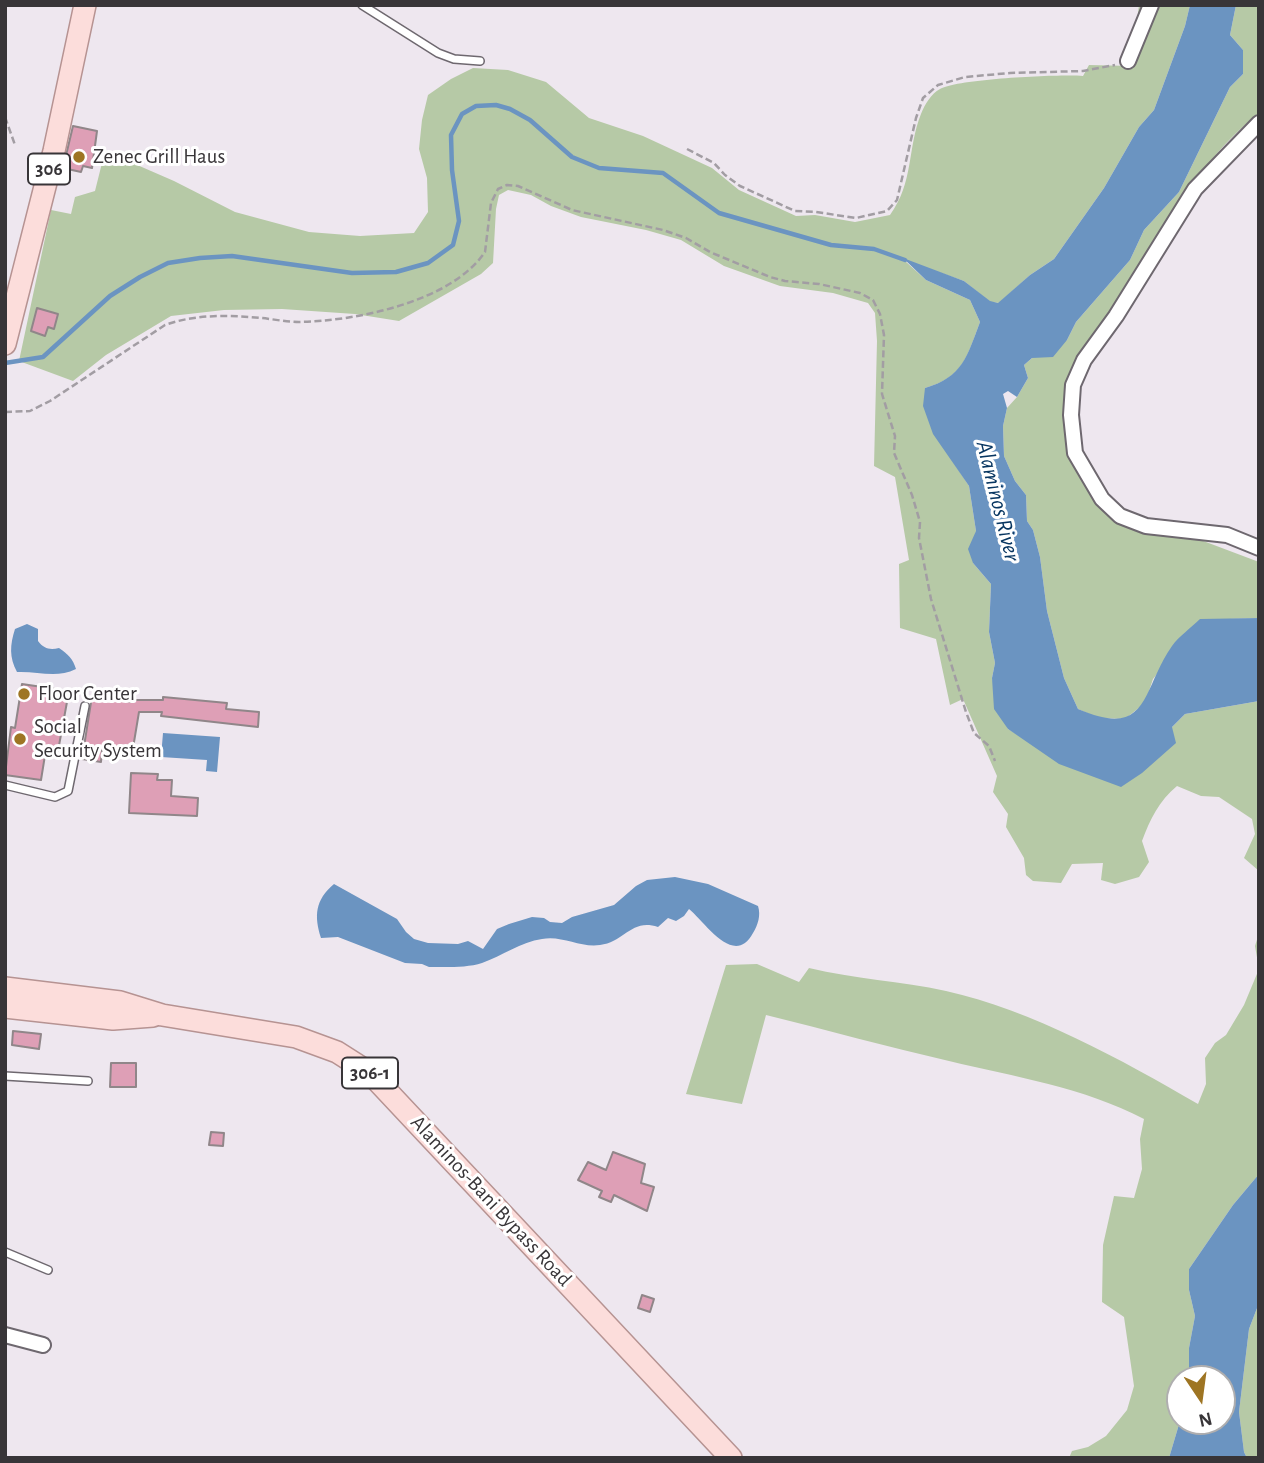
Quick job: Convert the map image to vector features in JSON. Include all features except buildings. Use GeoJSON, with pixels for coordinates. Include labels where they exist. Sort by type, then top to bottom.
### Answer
{"type":"FeatureCollection","features":[{"type":"Feature","properties":{"kind":"main road","name":"306"},"geometry":{"type":"LineString","coordinates":[[7,338],[54,151],[85,5]]}},
{"type":"Feature","properties":{"kind":"main road","name":"Alaminos-Bani Bypass Road"},"geometry":{"type":"LineString","coordinates":[[5,988],[120,1002],[162,1015],[296,1037],[337,1052],[370,1073],[731,1458]]}},
{"type":"Feature","properties":{"kind":"main road","name":"Alaminos-Bani Bypass Road"},"geometry":{"type":"LineString","coordinates":[[5,1007],[113,1020],[162,1015]]}},
{"type":"Feature","properties":{"kind":"street"},"geometry":{"type":"LineString","coordinates":[[1128,61],[1151,5]]}},
{"type":"Feature","properties":{"kind":"street"},"geometry":{"type":"LineString","coordinates":[[1259,123],[1195,189],[1116,316],[1084,360],[1073,385],[1071,415],[1075,453],[1102,499],[1120,516],[1146,526],[1227,535],[1259,548]]}},
{"type":"Feature","properties":{"kind":"street"},"geometry":{"type":"LineString","coordinates":[[5,1335],[43,1345]]}},
{"type":"Feature","properties":{"kind":"lane"},"geometry":{"type":"LineString","coordinates":[[362,5],[438,53],[454,59],[480,61]]}},
{"type":"Feature","properties":{"kind":"lane"},"geometry":{"type":"LineString","coordinates":[[5,785],[55,797],[68,791],[85,706]]}},
{"type":"Feature","properties":{"kind":"lane"},"geometry":{"type":"LineString","coordinates":[[5,1076],[89,1081]]}},
{"type":"Feature","properties":{"kind":"lane"},"geometry":{"type":"LineString","coordinates":[[5,1252],[48,1270]]}},
{"type":"Feature","properties":{"kind":"path"},"geometry":{"type":"LineString","coordinates":[[687,149],[714,163],[740,186],[795,211],[856,218],[887,211],[897,200],[923,98],[938,85],[965,77],[1102,69],[1128,61]]}},
{"type":"Feature","properties":{"kind":"path"},"geometry":{"type":"LineString","coordinates":[[5,117],[15,145]]}},
{"type":"Feature","properties":{"kind":"path"},"geometry":{"type":"LineString","coordinates":[[5,412],[30,411],[50,401],[107,362],[165,326],[180,320],[223,316],[298,322],[380,312],[417,299],[457,279],[480,259],[485,252],[491,203],[498,189],[507,185],[518,186],[572,210],[651,227],[686,238],[710,252],[770,277],[859,293],[873,300],[880,314],[885,349],[883,394],[895,436],[894,453],[920,522],[919,538],[932,599],[974,733],[989,746],[995,761]]}},
{"type":"Feature","properties":{"kind":"green space"},"geometry":{"type":"Polygon","coordinates":[[[1139,5],[1190,5],[1154,110],[1139,127],[1104,188],[1054,259],[1030,275],[999,303],[990,302],[964,281],[904,260],[926,280],[970,300],[980,322],[962,364],[948,378],[925,388],[952,460],[969,486],[976,531],[973,563],[991,584],[989,632],[995,663],[992,678],[1008,729],[1033,744],[1172,727],[1185,714],[1259,701],[1259,871],[1244,858],[1255,834],[1252,819],[1219,797],[1201,796],[1177,786],[1160,804],[1145,833],[1142,841],[1149,862],[1139,877],[1115,884],[1101,880],[1103,863],[1072,864],[1061,883],[1033,881],[1026,875],[1024,858],[1006,827],[1008,814],[993,792],[997,776],[963,699],[950,705],[936,639],[900,628],[899,564],[909,560],[895,477],[874,466],[877,341],[875,313],[868,303],[833,293],[780,286],[724,266],[681,240],[581,217],[531,195],[508,190],[499,195],[496,209],[493,263],[481,274],[399,321],[355,314],[282,309],[224,310],[171,316],[106,355],[73,381],[19,361],[51,210],[71,214],[75,197],[95,191],[105,151],[174,181],[235,212],[309,232],[360,236],[414,233],[428,212],[427,178],[419,149],[428,95],[473,68],[508,70],[546,82],[589,118],[643,136],[712,168],[739,190],[796,216],[815,215],[855,222],[890,215],[898,203],[907,178],[921,114],[937,91],[967,82],[1083,76],[1089,65],[1131,66],[1139,5]]]}},
{"type":"Feature","properties":{"kind":"green space"},"geometry":{"type":"Polygon","coordinates":[[[1236,5],[1259,5],[1259,113],[1222,147],[1193,184],[1067,399],[1090,488],[1158,533],[1198,539],[1259,562],[1259,618],[1200,620],[1153,679],[1145,703],[1125,719],[1098,718],[1078,709],[1064,678],[1047,611],[1040,557],[1033,530],[1027,521],[1026,495],[1015,481],[1004,456],[1003,426],[1007,408],[1028,378],[1024,365],[1067,340],[1076,322],[1130,260],[1144,230],[1179,192],[1230,87],[1243,74],[1243,50],[1230,35],[1236,5]]]}},
{"type":"Feature","properties":{"kind":"green space"},"geometry":{"type":"Polygon","coordinates":[[[1259,933],[1259,969],[1255,946],[1259,933]]]}},
{"type":"Feature","properties":{"kind":"green space"},"geometry":{"type":"Polygon","coordinates":[[[757,964],[799,982],[809,968],[946,991],[978,1000],[1011,1010],[1076,1038],[1198,1104],[1206,1084],[1205,1058],[1215,1043],[1226,1035],[1244,1005],[1259,969],[1259,1174],[1233,1205],[1189,1269],[1189,1290],[1195,1316],[1189,1365],[1166,1365],[1166,1435],[1176,1435],[1169,1458],[1069,1458],[1072,1451],[1088,1447],[1106,1436],[1127,1410],[1134,1386],[1124,1317],[1102,1302],[1103,1245],[1114,1196],[1134,1198],[1142,1169],[1140,1139],[1144,1119],[1097,1099],[1048,1084],[766,1015],[742,1104],[686,1094],[726,965],[757,964]]]}},
{"type":"Feature","properties":{"kind":"green space"},"geometry":{"type":"Polygon","coordinates":[[[1259,1303],[1259,1458],[1247,1458],[1239,1412],[1249,1329],[1259,1303]]]}},
{"type":"Feature","properties":{"kind":"water","name":"Alaminos River"},"geometry":{"type":"Polygon","coordinates":[[[1190,5],[1236,5],[1230,35],[1243,50],[1243,74],[1230,87],[1179,192],[1144,230],[1130,260],[1076,322],[1067,340],[1053,357],[1032,358],[1024,365],[1028,378],[1017,397],[1008,391],[1003,394],[1007,408],[1003,426],[1004,456],[1015,481],[1026,495],[1027,521],[1033,530],[1040,557],[1047,611],[1064,678],[1078,709],[1101,717],[1119,718],[1131,714],[1148,693],[1172,646],[1200,619],[1259,618],[1259,701],[1185,714],[1172,727],[1176,743],[1142,773],[1121,787],[1059,764],[1008,729],[994,709],[992,678],[995,663],[989,632],[991,584],[973,563],[968,549],[976,531],[969,486],[933,434],[923,406],[925,388],[948,378],[962,364],[980,322],[970,300],[926,280],[903,258],[964,281],[990,301],[998,303],[1030,275],[1054,259],[1104,188],[1139,127],[1154,110],[1190,5]]]}},
{"type":"Feature","properties":{"kind":"water"},"geometry":{"type":"Polygon","coordinates":[[[27,624],[38,629],[40,644],[62,650],[72,660],[76,669],[54,674],[17,672],[11,651],[12,640],[15,629],[27,624]]]}},
{"type":"Feature","properties":{"kind":"water"},"geometry":{"type":"Polygon","coordinates":[[[163,733],[220,737],[217,772],[206,771],[207,760],[161,757],[163,733]]]}},
{"type":"Feature","properties":{"kind":"water"},"geometry":{"type":"Polygon","coordinates":[[[675,877],[708,884],[758,906],[758,923],[745,943],[737,946],[720,939],[689,909],[676,921],[668,918],[658,927],[649,925],[634,928],[609,943],[585,945],[549,938],[527,943],[476,965],[429,967],[405,963],[338,937],[321,938],[317,923],[320,902],[334,884],[397,919],[414,939],[428,943],[458,944],[468,941],[483,949],[497,929],[509,924],[532,917],[562,923],[572,917],[614,905],[647,880],[675,877]]]}},
{"type":"Feature","properties":{"kind":"water"},"geometry":{"type":"Polygon","coordinates":[[[1259,1174],[1259,1303],[1249,1329],[1239,1412],[1247,1458],[1169,1458],[1176,1435],[1236,1435],[1236,1365],[1189,1365],[1195,1316],[1189,1290],[1189,1269],[1233,1205],[1259,1174]]]}},
{"type":"Feature","properties":{"kind":"waterway"},"geometry":{"type":"LineString","coordinates":[[5,363],[43,357],[110,296],[168,263],[232,256],[352,273],[396,272],[428,263],[453,245],[459,221],[452,170],[451,135],[462,114],[476,106],[496,105],[510,109],[530,120],[572,157],[599,168],[663,173],[719,213],[831,245],[874,249],[905,260]]}},
{"type":"Feature","properties":{"kind":"place","name":"Zenec Grill Haus"},"geometry":{"type":"Point","coordinates":[79,157]}},
{"type":"Feature","properties":{"kind":"place","name":"Floor Center"},"geometry":{"type":"Point","coordinates":[24,694]}},
{"type":"Feature","properties":{"kind":"place","name":"Social Security System"},"geometry":{"type":"Point","coordinates":[20,739]}}]}
